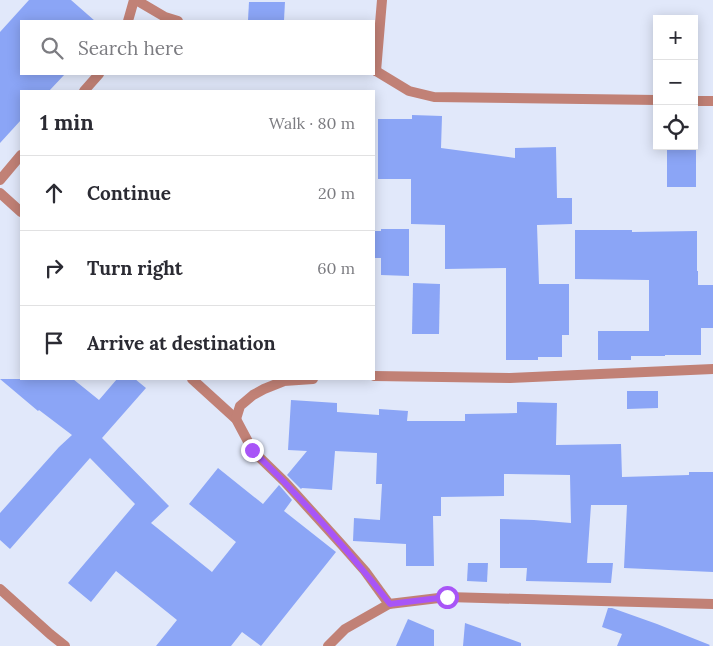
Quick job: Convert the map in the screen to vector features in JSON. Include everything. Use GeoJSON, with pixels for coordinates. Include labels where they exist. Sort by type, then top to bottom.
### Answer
{"type":"FeatureCollection","features":[{"type":"Feature","properties":{"kind":"street"},"geometry":{"type":"LineString","coordinates":[[128,20],[135,0],[166,18],[174,20]]}},
{"type":"Feature","properties":{"kind":"street"},"geometry":{"type":"LineString","coordinates":[[382,0],[375,71],[409,91],[434,97],[653,100]]}},
{"type":"Feature","properties":{"kind":"street"},"geometry":{"type":"LineString","coordinates":[[85,90],[98,75]]}},
{"type":"Feature","properties":{"kind":"street"},"geometry":{"type":"LineString","coordinates":[[698,101],[713,101]]}},
{"type":"Feature","properties":{"kind":"street"},"geometry":{"type":"LineString","coordinates":[[0,180],[20,157]]}},
{"type":"Feature","properties":{"kind":"street"},"geometry":{"type":"LineString","coordinates":[[0,193],[20,211]]}},
{"type":"Feature","properties":{"kind":"street"},"geometry":{"type":"LineString","coordinates":[[375,376],[510,378],[713,369]]}},
{"type":"Feature","properties":{"kind":"street"},"geometry":{"type":"LineString","coordinates":[[193,380],[236,420],[252,450],[285,482],[342,545],[390,604]]}},
{"type":"Feature","properties":{"kind":"street"},"geometry":{"type":"LineString","coordinates":[[236,420],[240,406],[252,395],[284,382],[303,380]]}},
{"type":"Feature","properties":{"kind":"street"},"geometry":{"type":"LineString","coordinates":[[0,590],[66,646]]}},
{"type":"Feature","properties":{"kind":"street"},"geometry":{"type":"LineString","coordinates":[[328,646],[345,628],[390,604],[447,597],[713,604]]}},
{"type":"Feature","properties":{"kind":"building"},"geometry":{"type":"Polygon","coordinates":[[[29,0],[71,0],[94,20],[20,20],[20,75],[64,75],[50,90],[20,90],[20,121],[0,143],[0,32],[29,0]]]}},
{"type":"Feature","properties":{"kind":"building"},"geometry":{"type":"Polygon","coordinates":[[[249,2],[285,2],[284,20],[248,20],[249,2]]]}},
{"type":"Feature","properties":{"kind":"building"},"geometry":{"type":"Polygon","coordinates":[[[412,115],[442,116],[441,148],[515,158],[515,148],[556,147],[557,198],[572,198],[572,224],[537,225],[539,284],[569,284],[569,335],[562,335],[562,357],[538,357],[538,360],[506,360],[506,268],[445,269],[445,225],[411,224],[411,179],[378,179],[378,119],[412,119],[412,115]]]}},
{"type":"Feature","properties":{"kind":"building"},"geometry":{"type":"Polygon","coordinates":[[[667,150],[696,150],[696,187],[667,187],[667,150]]]}},
{"type":"Feature","properties":{"kind":"building"},"geometry":{"type":"Polygon","coordinates":[[[381,229],[409,229],[409,276],[381,275],[381,258],[375,258],[375,231],[381,231],[381,229]]]}},
{"type":"Feature","properties":{"kind":"building"},"geometry":{"type":"Polygon","coordinates":[[[575,230],[632,230],[632,232],[697,231],[698,285],[713,285],[713,328],[701,328],[701,355],[631,356],[631,360],[598,360],[598,331],[649,331],[649,280],[575,279],[575,230]]]}},
{"type":"Feature","properties":{"kind":"building"},"geometry":{"type":"Polygon","coordinates":[[[413,283],[440,284],[439,334],[412,334],[413,283]]]}},
{"type":"Feature","properties":{"kind":"building"},"geometry":{"type":"Polygon","coordinates":[[[0,379],[74,380],[99,400],[116,380],[136,380],[146,388],[102,438],[169,506],[151,523],[212,572],[236,542],[189,504],[218,468],[263,504],[279,485],[292,500],[284,511],[336,552],[261,646],[242,632],[231,646],[156,646],[177,620],[116,571],[91,602],[68,583],[135,504],[90,458],[10,549],[0,540],[0,513],[72,435],[38,411],[0,379]]]}},
{"type":"Feature","properties":{"kind":"building"},"geometry":{"type":"Polygon","coordinates":[[[627,391],[658,391],[658,408],[627,409],[627,391]]]}},
{"type":"Feature","properties":{"kind":"building"},"geometry":{"type":"Polygon","coordinates":[[[291,400],[337,403],[337,412],[379,415],[379,409],[408,411],[407,421],[465,421],[465,414],[517,413],[517,402],[557,403],[556,445],[621,444],[622,477],[689,475],[689,472],[713,472],[713,572],[624,568],[627,505],[591,505],[587,563],[613,563],[611,583],[526,581],[527,568],[500,568],[500,519],[571,523],[570,475],[504,474],[504,496],[441,497],[441,516],[433,516],[434,566],[406,566],[406,544],[353,541],[354,518],[380,520],[382,484],[376,484],[377,453],[335,451],[332,490],[301,489],[287,475],[307,451],[288,450],[291,400]]]}},
{"type":"Feature","properties":{"kind":"building"},"geometry":{"type":"Polygon","coordinates":[[[468,563],[488,563],[487,582],[467,581],[468,563]]]}},
{"type":"Feature","properties":{"kind":"building"},"geometry":{"type":"Polygon","coordinates":[[[608,608],[657,624],[710,645],[617,646],[622,634],[602,627],[608,608]]]}},
{"type":"Feature","properties":{"kind":"building"},"geometry":{"type":"Polygon","coordinates":[[[408,619],[434,630],[434,646],[396,646],[408,619]]]}},
{"type":"Feature","properties":{"kind":"building"},"geometry":{"type":"Polygon","coordinates":[[[465,623],[521,643],[521,646],[463,646],[465,623]]]}},
{"type":"Feature","properties":{"kind":"route"},"geometry":{"type":"LineString","coordinates":[[252,450],[285,482],[342,545],[390,604],[447,597]]}}]}
